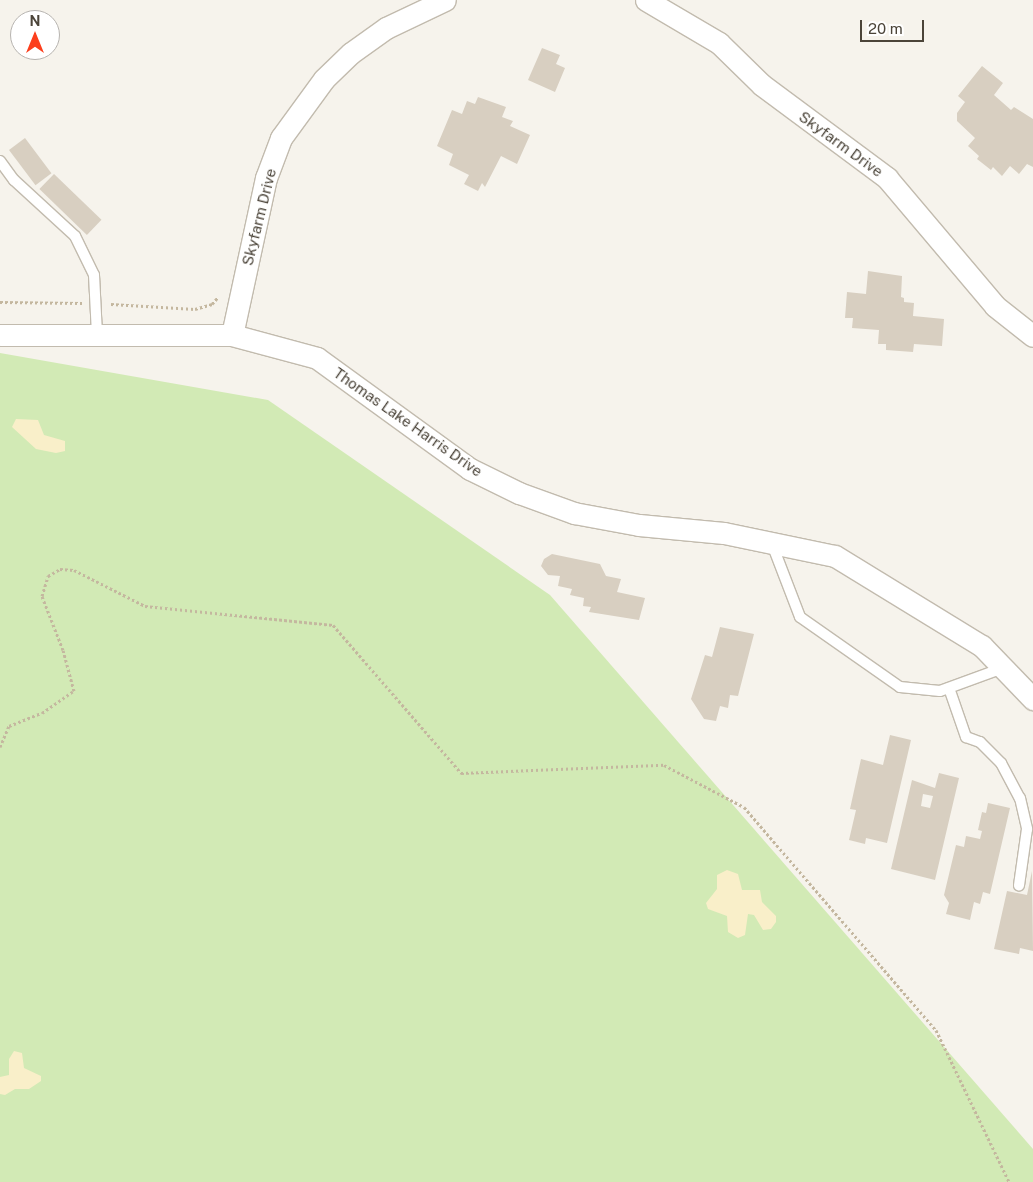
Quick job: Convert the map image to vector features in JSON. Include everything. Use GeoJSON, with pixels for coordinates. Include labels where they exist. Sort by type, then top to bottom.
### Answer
{"type":"FeatureCollection","features":[{"type":"Feature","properties":{"kind":"street","name":"Skyfarm Drive"},"geometry":{"type":"LineString","coordinates":[[232,335],[266,178],[282,138],[324,79],[351,53],[386,28],[446,0]]}},
{"type":"Feature","properties":{"kind":"street","name":"Skyfarm Drive"},"geometry":{"type":"LineString","coordinates":[[646,0],[719,43],[762,85],[886,178],[995,306],[1033,336]]}},
{"type":"Feature","properties":{"kind":"street","name":"Thomas Lake Harris Drive"},"geometry":{"type":"LineString","coordinates":[[0,335],[232,335],[317,358],[470,469],[519,493],[574,513],[630,524],[771,540],[835,556],[982,646],[1033,699]]}},
{"type":"Feature","properties":{"kind":"lane"},"geometry":{"type":"LineString","coordinates":[[0,161],[14,180],[75,236],[94,274],[97,335]]}},
{"type":"Feature","properties":{"kind":"lane"},"geometry":{"type":"LineString","coordinates":[[771,540],[800,617],[900,687],[940,691],[1003,668]]}},
{"type":"Feature","properties":{"kind":"lane"},"geometry":{"type":"LineString","coordinates":[[949,688],[966,737],[980,742],[1001,763],[1020,798],[1027,829],[1019,886]]}},
{"type":"Feature","properties":{"kind":"path"},"geometry":{"type":"LineString","coordinates":[[108,304],[195,309],[212,304],[218,297]]}},
{"type":"Feature","properties":{"kind":"path"},"geometry":{"type":"LineString","coordinates":[[0,302],[85,303]]}},
{"type":"Feature","properties":{"kind":"path"},"geometry":{"type":"LineString","coordinates":[[0,747],[10,726],[42,713],[74,691],[42,596],[48,576],[60,569],[74,570],[145,606],[333,625],[461,773],[664,765],[744,807],[936,1030],[1009,1182]]}},
{"type":"Feature","properties":{"kind":"green space"},"geometry":{"type":"Polygon","coordinates":[[[0,353],[268,400],[550,595],[1033,1149],[1033,1182],[0,1182],[0,353]]]}},
{"type":"Feature","properties":{"kind":"sand"},"geometry":{"type":"Polygon","coordinates":[[[16,419],[38,420],[44,435],[65,441],[65,451],[56,453],[36,449],[12,427],[16,419]]]}},
{"type":"Feature","properties":{"kind":"sand"},"geometry":{"type":"Polygon","coordinates":[[[727,870],[738,874],[742,890],[760,890],[762,902],[776,916],[776,922],[771,929],[763,930],[754,915],[748,914],[745,935],[738,938],[728,932],[727,916],[708,909],[706,903],[717,889],[717,875],[727,870]]]}},
{"type":"Feature","properties":{"kind":"sand"},"geometry":{"type":"Polygon","coordinates":[[[14,1051],[22,1053],[24,1068],[41,1076],[41,1081],[29,1089],[15,1089],[5,1095],[0,1094],[0,1077],[9,1075],[9,1059],[14,1051]]]}},
{"type":"Feature","properties":{"kind":"building"},"geometry":{"type":"Polygon","coordinates":[[[542,48],[560,55],[556,64],[565,68],[555,92],[528,80],[542,48]]]}},
{"type":"Feature","properties":{"kind":"building"},"geometry":{"type":"Polygon","coordinates":[[[982,66],[1003,83],[994,95],[1011,110],[1014,107],[1033,119],[1033,167],[1027,164],[1019,174],[1010,166],[1002,176],[993,167],[991,170],[977,159],[979,156],[968,146],[975,138],[957,121],[957,113],[965,102],[958,96],[982,66]]]}},
{"type":"Feature","properties":{"kind":"building"},"geometry":{"type":"Polygon","coordinates":[[[478,97],[506,107],[502,117],[513,121],[510,126],[530,135],[517,164],[501,156],[485,187],[482,183],[478,191],[464,184],[469,175],[449,165],[453,154],[437,146],[452,110],[462,114],[467,101],[475,104],[478,97]]]}},
{"type":"Feature","properties":{"kind":"building"},"geometry":{"type":"Polygon","coordinates":[[[25,138],[51,173],[36,185],[9,150],[25,138]]]}},
{"type":"Feature","properties":{"kind":"building"},"geometry":{"type":"Polygon","coordinates":[[[54,174],[101,220],[87,235],[39,189],[54,174]]]}},
{"type":"Feature","properties":{"kind":"building"},"geometry":{"type":"Polygon","coordinates":[[[868,271],[902,276],[901,297],[904,298],[904,302],[914,303],[913,316],[944,319],[942,346],[914,344],[913,352],[886,350],[886,344],[878,344],[879,330],[852,328],[853,318],[845,318],[847,292],[866,294],[868,271]]]}},
{"type":"Feature","properties":{"kind":"building"},"geometry":{"type":"Polygon","coordinates":[[[552,554],[600,564],[606,576],[621,579],[617,592],[645,598],[639,620],[589,612],[591,607],[583,606],[584,598],[570,595],[572,589],[558,586],[560,576],[548,575],[541,566],[544,559],[552,554]]]}},
{"type":"Feature","properties":{"kind":"building"},"geometry":{"type":"Polygon","coordinates":[[[720,627],[754,634],[738,696],[730,695],[728,708],[720,706],[716,721],[704,719],[691,699],[705,655],[712,657],[720,627]]]}},
{"type":"Feature","properties":{"kind":"building"},"geometry":{"type":"Polygon","coordinates":[[[890,735],[911,740],[887,843],[866,838],[865,844],[849,840],[856,810],[850,809],[861,759],[883,765],[890,735]]]}},
{"type":"Feature","properties":{"kind":"building"},"geometry":{"type":"Polygon","coordinates":[[[939,773],[959,778],[935,880],[891,869],[912,780],[935,788],[939,773]],[[923,794],[921,806],[930,808],[933,796],[923,794]]]}},
{"type":"Feature","properties":{"kind":"building"},"geometry":{"type":"Polygon","coordinates":[[[988,803],[1010,808],[990,894],[983,892],[980,904],[974,902],[970,920],[946,914],[949,903],[944,895],[956,845],[964,847],[966,836],[980,839],[982,831],[978,830],[982,812],[986,813],[988,803]]]}},
{"type":"Feature","properties":{"kind":"building"},"geometry":{"type":"Polygon","coordinates":[[[1032,871],[1033,951],[1020,948],[1019,954],[994,949],[1007,891],[1027,895],[1032,871]]]}}]}
